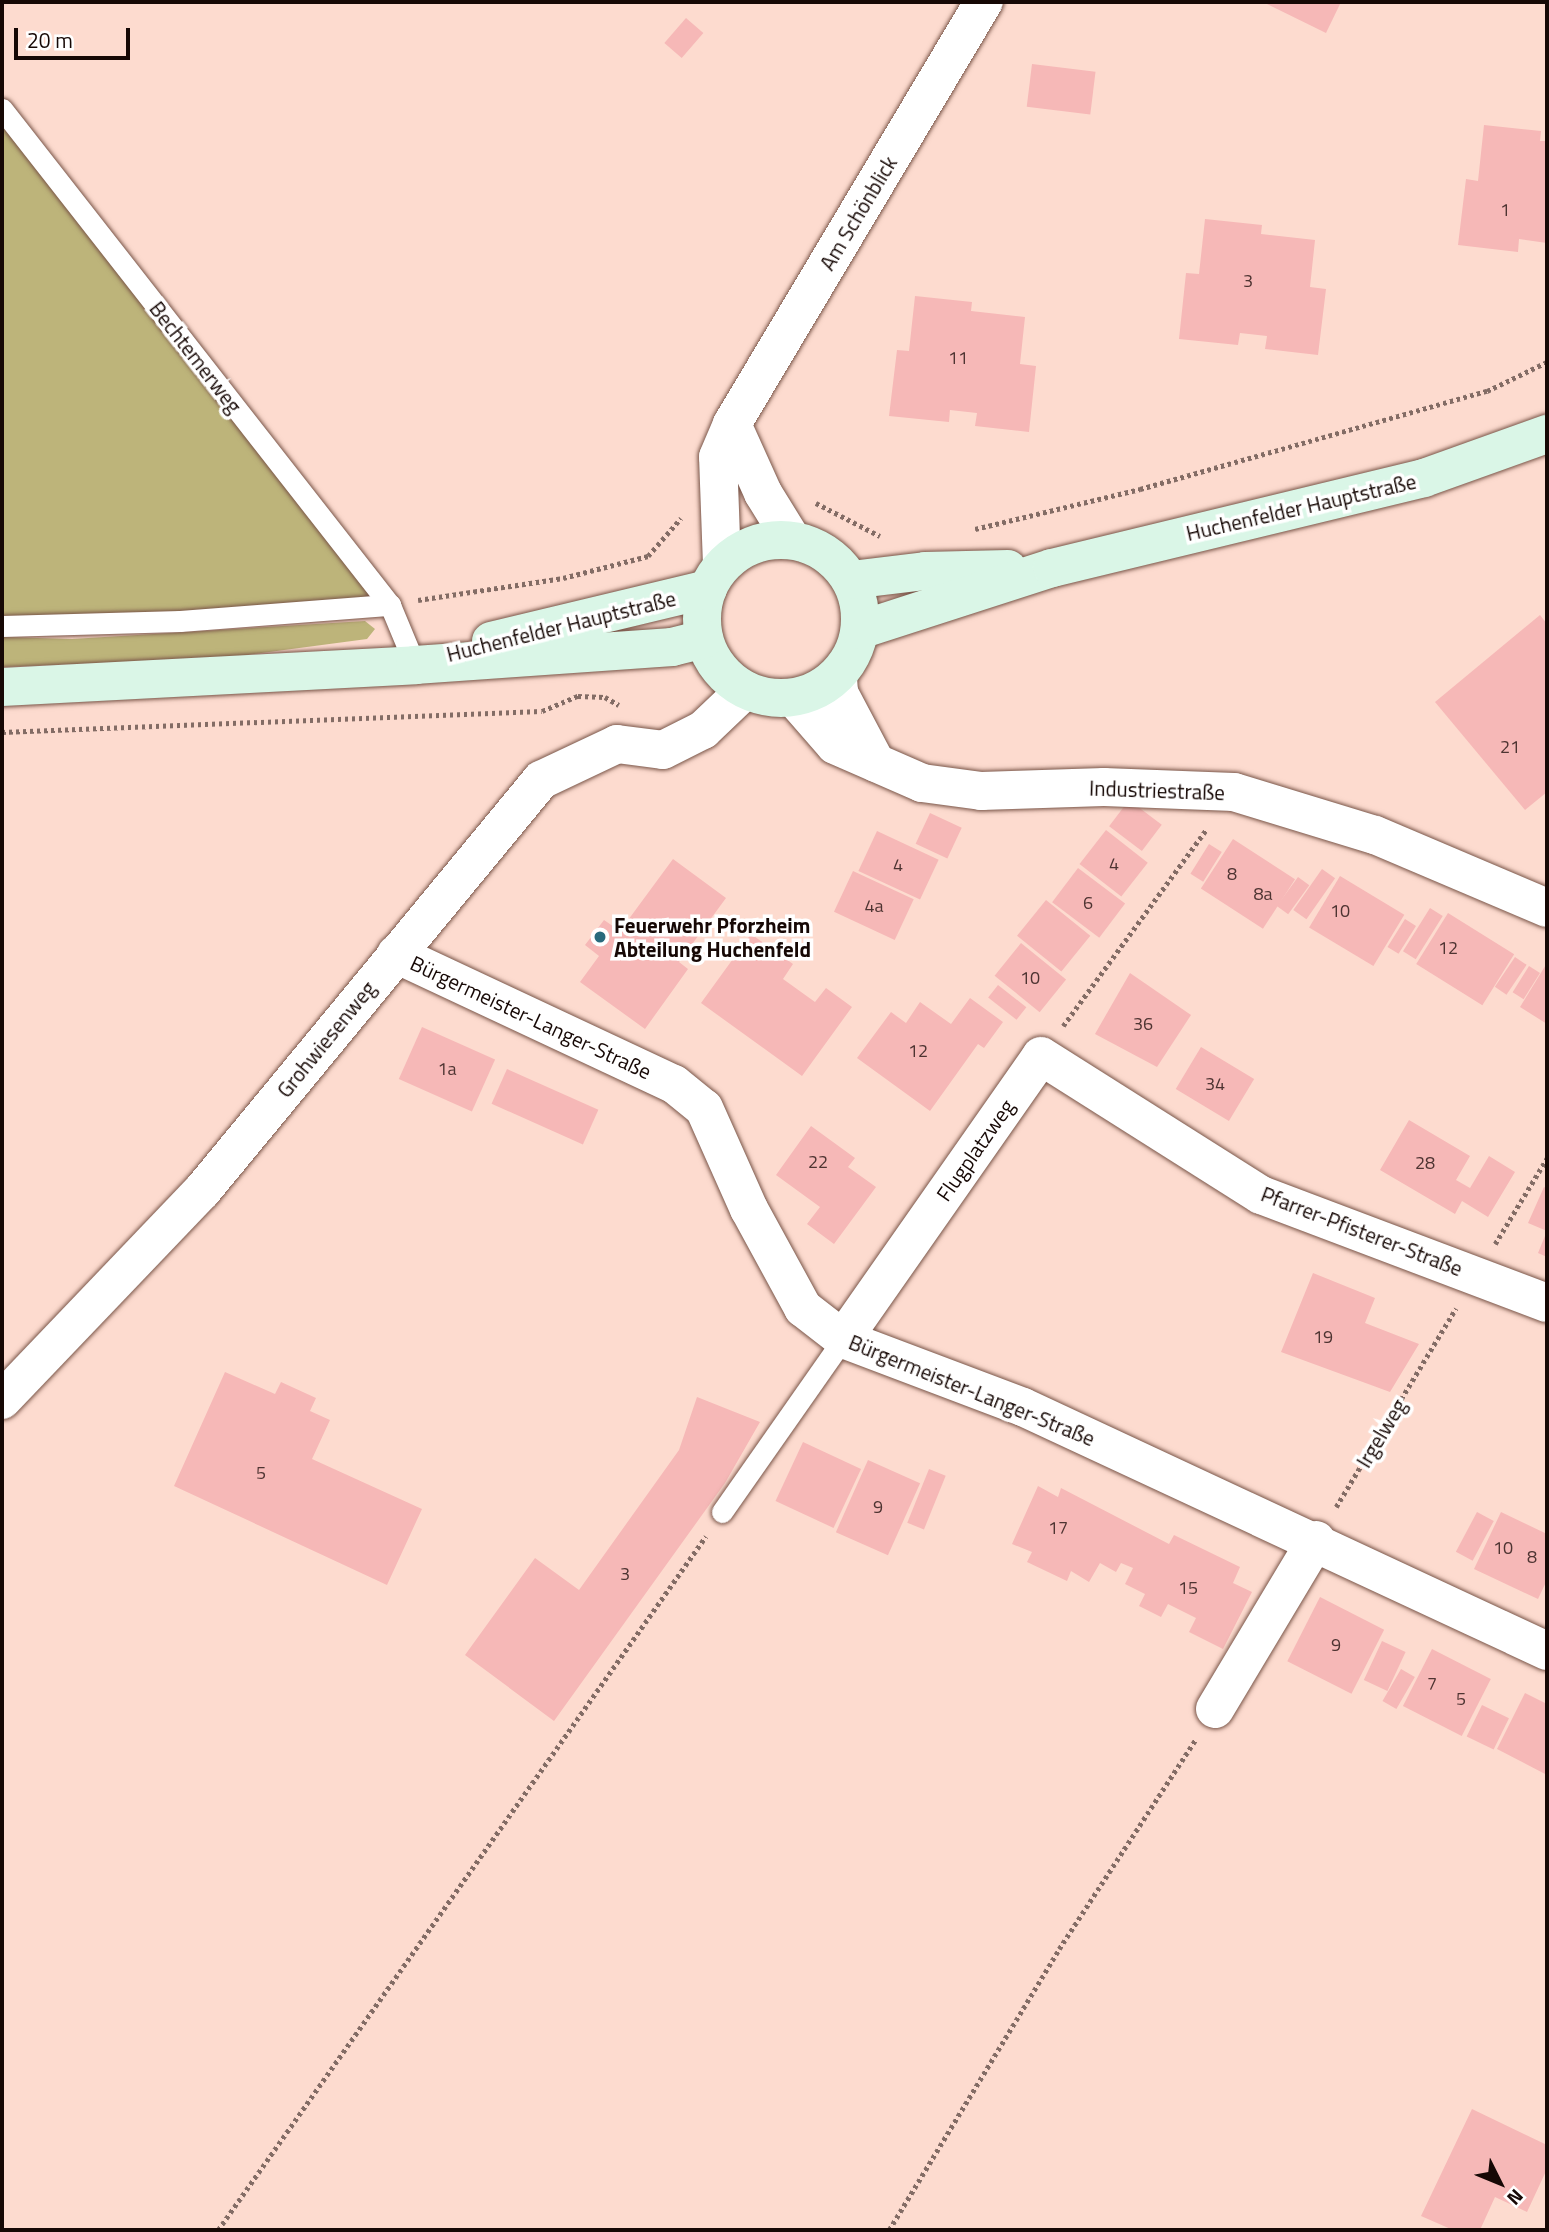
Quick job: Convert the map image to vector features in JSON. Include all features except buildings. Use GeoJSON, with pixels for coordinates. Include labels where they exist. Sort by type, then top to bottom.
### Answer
{"type":"FeatureCollection","features":[{"type":"Feature","properties":{"kind":"main road","name":"Huchenfelder Hauptstraße"},"geometry":{"type":"LineString","coordinates":[[860,630],[1052,568],[1424,478],[1547,434]]}},
{"type":"Feature","properties":{"kind":"main road"},"geometry":{"type":"LineString","coordinates":[[792,540],[826,555],[851,580],[859,605],[860,630],[838,678],[794,698],[769,697],[745,690],[727,677],[704,639],[702,616],[715,577],[744,550],[767,541],[792,540]]}},
{"type":"Feature","properties":{"kind":"main road","name":"Huchenfelder Hauptstraße"},"geometry":{"type":"LineString","coordinates":[[851,580],[925,571],[1052,568]]}},
{"type":"Feature","properties":{"kind":"main road","name":"Huchenfelder Hauptstraße"},"geometry":{"type":"LineString","coordinates":[[415,665],[715,577]]}},
{"type":"Feature","properties":{"kind":"main road","name":"Huchenfelder Hauptstraße"},"geometry":{"type":"LineString","coordinates":[[2,687],[171,681],[415,665],[672,647],[704,639]]}},
{"type":"Feature","properties":{"kind":"street","name":"Am Schönblick"},"geometry":{"type":"LineString","coordinates":[[715,577],[718,457],[732,424],[984,2]]}},
{"type":"Feature","properties":{"kind":"street"},"geometry":{"type":"LineString","coordinates":[[732,424],[763,493],[792,540]]}},
{"type":"Feature","properties":{"kind":"street"},"geometry":{"type":"LineString","coordinates":[[838,678],[839,693],[876,764]]}},
{"type":"Feature","properties":{"kind":"street","name":"Grohwiesenweg"},"geometry":{"type":"LineString","coordinates":[[2,1400],[202,1191],[541,780],[617,744],[663,750],[703,730],[745,690]]}},
{"type":"Feature","properties":{"kind":"street","name":"Industriestraße"},"geometry":{"type":"LineString","coordinates":[[794,698],[835,745],[922,783],[981,790],[1104,787],[1234,792],[1375,835],[1547,908]]}},
{"type":"Feature","properties":{"kind":"street","name":"Bürgermeister-Langer-Straße"},"geometry":{"type":"LineString","coordinates":[[396,954],[674,1084],[704,1108],[749,1209],[803,1308],[843,1339],[1023,1407],[1316,1540],[1547,1651]]}},
{"type":"Feature","properties":{"kind":"street","name":"Pfarrer-Pfisterer-Straße"},"geometry":{"type":"LineString","coordinates":[[1041,1056],[1261,1195],[1547,1303]]}},
{"type":"Feature","properties":{"kind":"street","name":"Flugplatzweg"},"geometry":{"type":"LineString","coordinates":[[843,1339],[1041,1056]]}},
{"type":"Feature","properties":{"kind":"street"},"geometry":{"type":"LineString","coordinates":[[1216,1709],[1316,1540]]}},
{"type":"Feature","properties":{"kind":"lane","name":"Bechtemerweg"},"geometry":{"type":"LineString","coordinates":[[2,109],[390,605],[415,665]]}},
{"type":"Feature","properties":{"kind":"lane"},"geometry":{"type":"LineString","coordinates":[[2,625],[167,622],[390,605]]}},
{"type":"Feature","properties":{"kind":"lane","name":"Flugplatzweg"},"geometry":{"type":"LineString","coordinates":[[722,1512],[843,1339]]}},
{"type":"Feature","properties":{"kind":"path"},"geometry":{"type":"LineString","coordinates":[[967,531],[1140,489],[1487,391],[1547,362]]}},
{"type":"Feature","properties":{"kind":"path"},"geometry":{"type":"LineString","coordinates":[[763,493],[789,489],[888,540]]}},
{"type":"Feature","properties":{"kind":"path"},"geometry":{"type":"LineString","coordinates":[[390,605],[563,578],[648,556],[683,516]]}},
{"type":"Feature","properties":{"kind":"path"},"geometry":{"type":"LineString","coordinates":[[2,732],[542,711],[578,696],[605,697],[624,708]]}},
{"type":"Feature","properties":{"kind":"path"},"geometry":{"type":"LineString","coordinates":[[1041,1056],[1234,792]]}},
{"type":"Feature","properties":{"kind":"path","name":"Irgelweg"},"geometry":{"type":"LineString","coordinates":[[1316,1540],[1547,1158]]}},
{"type":"Feature","properties":{"kind":"path"},"geometry":{"type":"LineString","coordinates":[[218,2230],[722,1512]]}},
{"type":"Feature","properties":{"kind":"path"},"geometry":{"type":"LineString","coordinates":[[889,2230],[1059,1949],[1216,1709]]}},
{"type":"Feature","properties":{"kind":"shaded area"},"geometry":{"type":"Polygon","coordinates":[[[2,109],[390,605],[2,618],[2,109]]]}},
{"type":"Feature","properties":{"kind":"shaded area"},"geometry":{"type":"Polygon","coordinates":[[[365,621],[375,629],[367,639],[223,658],[2,667],[2,637],[72,639],[365,621]]]}},
{"type":"Feature","properties":{"kind":"place","name":"Feuerwehr Pforzheim Abteilung Huchenfeld"},"geometry":{"type":"Point","coordinates":[600,937]}}]}
